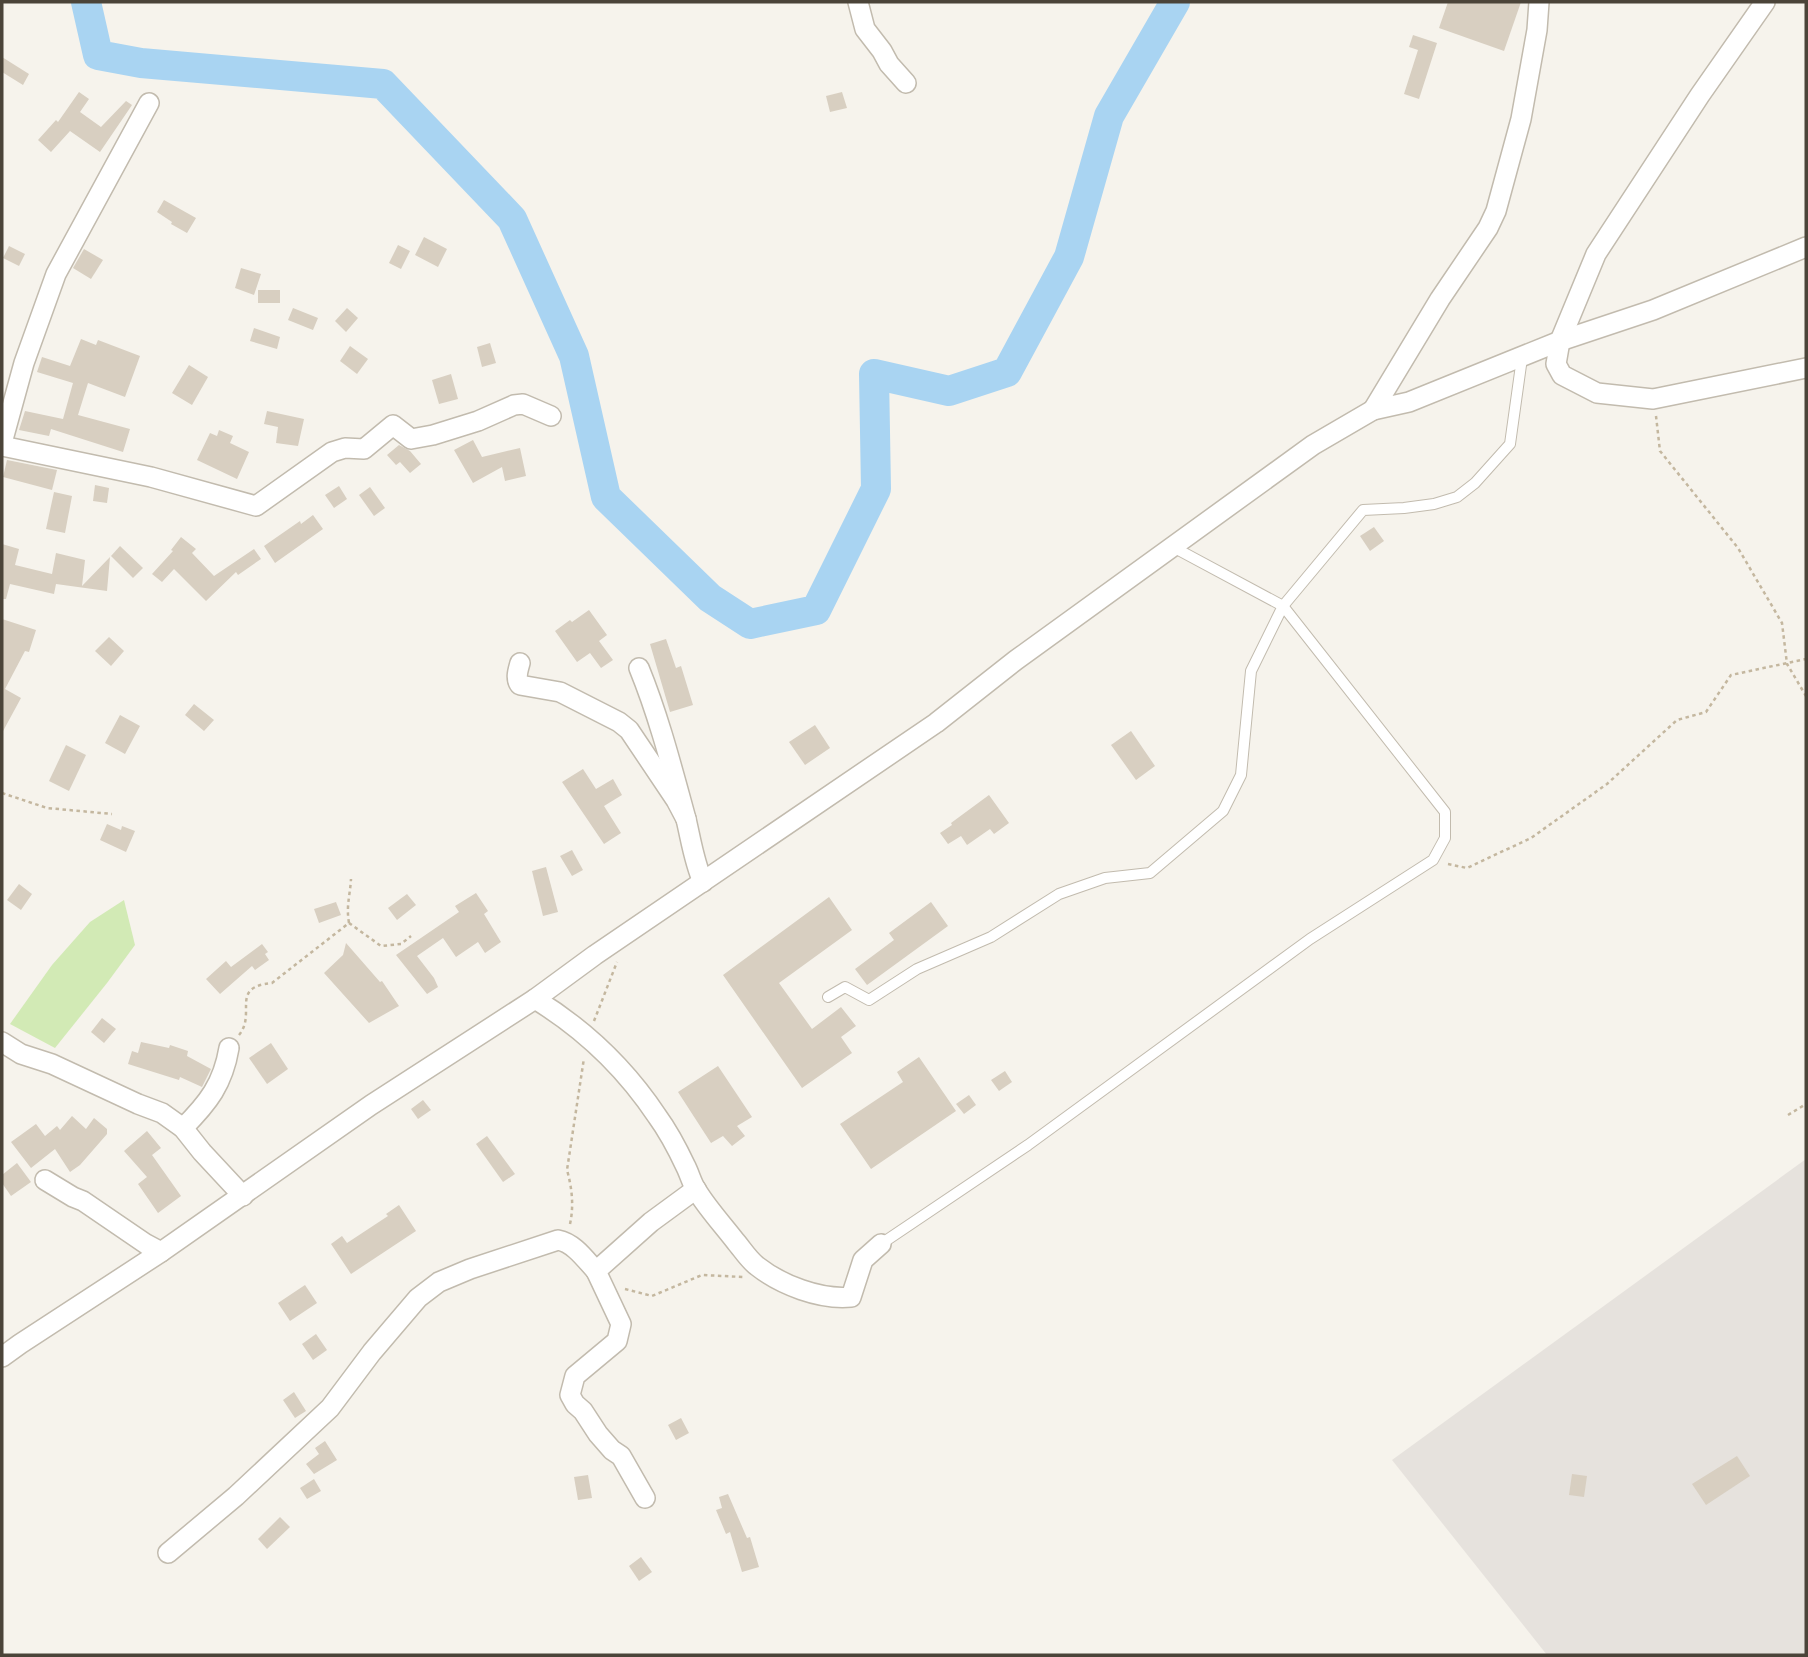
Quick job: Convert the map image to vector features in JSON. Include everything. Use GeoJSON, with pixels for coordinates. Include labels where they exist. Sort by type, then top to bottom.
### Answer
{"type":"FeatureCollection","features":[{"type":"Feature","properties":{"kind":"street"},"geometry":{"type":"LineString","coordinates":[[858,2],[865,29],[906,83]]}},
{"type":"Feature","properties":{"kind":"street"},"geometry":{"type":"LineString","coordinates":[[1373,410],[1440,299],[1488,228],[1496,211],[1521,119],[1537,30],[1539,2]]}},
{"type":"Feature","properties":{"kind":"street"},"geometry":{"type":"LineString","coordinates":[[1765,2],[1700,95],[1596,254],[1560,341],[1556,364],[1562,375],[1597,393],[1653,398],[1806,369]]}},
{"type":"Feature","properties":{"kind":"street"},"geometry":{"type":"LineString","coordinates":[[149,103],[56,274],[24,363],[2,444],[151,477],[256,506],[332,452],[345,448],[364,449],[393,425],[411,439],[478,421],[514,405],[523,404],[551,416]]}},
{"type":"Feature","properties":{"kind":"street"},"geometry":{"type":"LineString","coordinates":[[2,1357],[243,1196],[371,1105],[535,999],[595,955],[936,723],[1016,660],[1313,445],[1373,410],[1409,402],[1560,341],[1653,310],[1806,247]]}},
{"type":"Feature","properties":{"kind":"street"},"geometry":{"type":"LineString","coordinates":[[520,663],[517,682],[520,685],[560,692],[619,722],[629,730],[686,819]]}},
{"type":"Feature","properties":{"kind":"street"},"geometry":{"type":"LineString","coordinates":[[639,668],[656,713],[703,882]]}},
{"type":"Feature","properties":{"kind":"street"},"geometry":{"type":"LineString","coordinates":[[629,730],[656,713]]}},
{"type":"Feature","properties":{"kind":"street"},"geometry":{"type":"LineString","coordinates":[[535,999],[562,1016],[614,1062],[658,1117],[686,1166],[695,1189],[754,1265],[777,1279],[821,1296],[850,1297],[863,1260],[881,1244]]}},
{"type":"Feature","properties":{"kind":"street"},"geometry":{"type":"LineString","coordinates":[[2,1042],[21,1054],[52,1064],[162,1113],[183,1128],[243,1196]]}},
{"type":"Feature","properties":{"kind":"street"},"geometry":{"type":"LineString","coordinates":[[183,1128],[205,1105],[222,1076],[229,1048]]}},
{"type":"Feature","properties":{"kind":"street"},"geometry":{"type":"LineString","coordinates":[[46,1180],[161,1252]]}},
{"type":"Feature","properties":{"kind":"street"},"geometry":{"type":"LineString","coordinates":[[596,1271],[651,1222],[695,1189]]}},
{"type":"Feature","properties":{"kind":"street"},"geometry":{"type":"LineString","coordinates":[[168,1553],[236,1496],[330,1408],[372,1352],[418,1298],[439,1282],[470,1269],[558,1240],[566,1241],[596,1271],[621,1324],[617,1341],[575,1376],[570,1395],[598,1434],[621,1456],[645,1498]]}},
{"type":"Feature","properties":{"kind":"lane"},"geometry":{"type":"LineString","coordinates":[[828,997],[845,987],[869,1000],[917,969],[991,937],[1059,894],[1105,878],[1150,873],[1223,811],[1241,775],[1251,671],[1283,606],[1363,510],[1434,504],[1457,497],[1475,483],[1510,444],[1522,358]]}},
{"type":"Feature","properties":{"kind":"lane"},"geometry":{"type":"LineString","coordinates":[[881,1244],[1028,1145],[1310,939],[1433,860],[1445,838],[1445,812],[1283,606],[1172,547]]}},
{"type":"Feature","properties":{"kind":"path"},"geometry":{"type":"LineString","coordinates":[[1653,398],[1660,451],[1738,548],[1782,623],[1787,664],[1806,696]]}},
{"type":"Feature","properties":{"kind":"path"},"geometry":{"type":"LineString","coordinates":[[1433,860],[1467,868],[1531,838],[1607,784],[1676,720],[1706,712],[1731,675],[1806,659]]}},
{"type":"Feature","properties":{"kind":"path"},"geometry":{"type":"LineString","coordinates":[[2,793],[47,808],[112,814]]}},
{"type":"Feature","properties":{"kind":"path"},"geometry":{"type":"LineString","coordinates":[[351,879],[346,908],[349,923],[381,946],[401,944],[411,936]]}},
{"type":"Feature","properties":{"kind":"path"},"geometry":{"type":"LineString","coordinates":[[248,995],[250,989],[272,983],[349,923]]}},
{"type":"Feature","properties":{"kind":"path"},"geometry":{"type":"LineString","coordinates":[[566,1241],[572,1214],[572,1186],[567,1170],[588,1038],[629,933]]}},
{"type":"Feature","properties":{"kind":"path"},"geometry":{"type":"LineString","coordinates":[[1788,1115],[1806,1104]]}},
{"type":"Feature","properties":{"kind":"path"},"geometry":{"type":"LineString","coordinates":[[596,1271],[627,1290],[652,1296],[702,1275],[777,1279]]}},
{"type":"Feature","properties":{"kind":"shaded area"},"geometry":{"type":"Polygon","coordinates":[[[1806,1159],[1806,1655],[1547,1655],[1392,1460],[1806,1159]]]}},
{"type":"Feature","properties":{"kind":"green space"},"geometry":{"type":"Polygon","coordinates":[[[124,900],[135,945],[55,1048],[10,1024],[52,965],[90,922],[124,900]]]}},
{"type":"Feature","properties":{"kind":"building"},"geometry":{"type":"Polygon","coordinates":[[[1448,2],[1521,2],[1504,51],[1439,28],[1448,2]]]}},
{"type":"Feature","properties":{"kind":"building"},"geometry":{"type":"Polygon","coordinates":[[[1413,35],[1437,43],[1419,99],[1404,94],[1418,50],[1409,47],[1413,35]]]}},
{"type":"Feature","properties":{"kind":"building"},"geometry":{"type":"Polygon","coordinates":[[[2,57],[29,74],[23,85],[2,72],[2,57]]]}},
{"type":"Feature","properties":{"kind":"building"},"geometry":{"type":"Polygon","coordinates":[[[79,92],[89,99],[80,112],[101,127],[126,101],[132,105],[100,152],[70,131],[51,152],[38,140],[56,120],[58,122],[79,92]]]}},
{"type":"Feature","properties":{"kind":"building"},"geometry":{"type":"Polygon","coordinates":[[[842,92],[847,108],[830,112],[826,96],[842,92]]]}},
{"type":"Feature","properties":{"kind":"building"},"geometry":{"type":"Polygon","coordinates":[[[164,200],[196,218],[187,233],[157,212],[164,200]]]}},
{"type":"Feature","properties":{"kind":"building"},"geometry":{"type":"Polygon","coordinates":[[[424,237],[447,249],[438,267],[415,255],[424,237]]]}},
{"type":"Feature","properties":{"kind":"building"},"geometry":{"type":"Polygon","coordinates":[[[398,245],[410,251],[401,269],[389,263],[398,245]]]}},
{"type":"Feature","properties":{"kind":"building"},"geometry":{"type":"Polygon","coordinates":[[[9,246],[25,254],[19,266],[3,258],[9,246]]]}},
{"type":"Feature","properties":{"kind":"building"},"geometry":{"type":"Polygon","coordinates":[[[84,249],[103,260],[91,279],[73,268],[84,249]]]}},
{"type":"Feature","properties":{"kind":"building"},"geometry":{"type":"Polygon","coordinates":[[[241,268],[261,274],[254,295],[235,288],[241,268]]]}},
{"type":"Feature","properties":{"kind":"building"},"geometry":{"type":"Polygon","coordinates":[[[258,290],[280,290],[280,303],[258,303],[258,290]]]}},
{"type":"Feature","properties":{"kind":"building"},"geometry":{"type":"Polygon","coordinates":[[[293,308],[318,318],[313,330],[288,320],[293,308]]]}},
{"type":"Feature","properties":{"kind":"building"},"geometry":{"type":"Polygon","coordinates":[[[347,308],[358,318],[346,332],[335,321],[347,308]]]}},
{"type":"Feature","properties":{"kind":"building"},"geometry":{"type":"Polygon","coordinates":[[[254,328],[280,337],[277,349],[250,341],[254,328]]]}},
{"type":"Feature","properties":{"kind":"building"},"geometry":{"type":"Polygon","coordinates":[[[81,339],[96,345],[98,340],[140,356],[125,397],[88,383],[78,415],[130,429],[123,452],[51,429],[49,436],[19,430],[25,411],[63,419],[73,383],[37,372],[42,357],[70,366],[81,339]]]}},
{"type":"Feature","properties":{"kind":"building"},"geometry":{"type":"Polygon","coordinates":[[[490,343],[496,363],[482,367],[477,347],[490,343]]]}},
{"type":"Feature","properties":{"kind":"building"},"geometry":{"type":"Polygon","coordinates":[[[350,346],[368,359],[357,374],[340,361],[350,346]]]}},
{"type":"Feature","properties":{"kind":"building"},"geometry":{"type":"Polygon","coordinates":[[[189,365],[208,377],[192,405],[172,393],[189,365]]]}},
{"type":"Feature","properties":{"kind":"building"},"geometry":{"type":"Polygon","coordinates":[[[451,374],[458,399],[439,404],[432,380],[451,374]]]}},
{"type":"Feature","properties":{"kind":"building"},"geometry":{"type":"Polygon","coordinates":[[[267,411],[304,419],[298,446],[276,443],[278,427],[264,424],[267,411]]]}},
{"type":"Feature","properties":{"kind":"building"},"geometry":{"type":"Polygon","coordinates":[[[219,430],[233,436],[230,443],[249,452],[237,479],[197,460],[210,433],[217,436],[219,430]]]}},
{"type":"Feature","properties":{"kind":"building"},"geometry":{"type":"Polygon","coordinates":[[[473,440],[482,457],[520,448],[526,476],[505,481],[502,467],[473,483],[454,450],[473,440]]]}},
{"type":"Feature","properties":{"kind":"building"},"geometry":{"type":"Polygon","coordinates":[[[399,445],[410,451],[421,464],[410,473],[400,462],[396,465],[387,455],[399,445]]]}},
{"type":"Feature","properties":{"kind":"building"},"geometry":{"type":"Polygon","coordinates":[[[7,460],[57,470],[52,490],[3,477],[7,460]]]}},
{"type":"Feature","properties":{"kind":"building"},"geometry":{"type":"Polygon","coordinates":[[[95,485],[109,488],[107,503],[93,501],[95,485]]]}},
{"type":"Feature","properties":{"kind":"building"},"geometry":{"type":"Polygon","coordinates":[[[339,486],[347,499],[334,508],[325,495],[339,486]]]}},
{"type":"Feature","properties":{"kind":"building"},"geometry":{"type":"Polygon","coordinates":[[[370,487],[385,508],[374,516],[359,495],[370,487]]]}},
{"type":"Feature","properties":{"kind":"building"},"geometry":{"type":"Polygon","coordinates":[[[54,492],[72,496],[65,533],[46,529],[54,492]]]}},
{"type":"Feature","properties":{"kind":"building"},"geometry":{"type":"Polygon","coordinates":[[[313,515],[323,529],[275,563],[264,546],[313,515]]]}},
{"type":"Feature","properties":{"kind":"building"},"geometry":{"type":"Polygon","coordinates":[[[1374,527],[1384,541],[1370,551],[1360,536],[1374,527]]]}},
{"type":"Feature","properties":{"kind":"building"},"geometry":{"type":"Polygon","coordinates":[[[181,537],[196,549],[192,553],[214,576],[254,549],[261,559],[238,575],[236,572],[206,601],[174,569],[162,582],[152,574],[173,551],[171,550],[181,537]]]}},
{"type":"Feature","properties":{"kind":"building"},"geometry":{"type":"Polygon","coordinates":[[[2,544],[19,549],[15,565],[52,574],[56,553],[85,560],[82,586],[110,557],[107,591],[56,584],[54,594],[10,584],[6,599],[2,599],[2,544]]]}},
{"type":"Feature","properties":{"kind":"building"},"geometry":{"type":"Polygon","coordinates":[[[120,546],[143,568],[133,578],[111,556],[120,546]]]}},
{"type":"Feature","properties":{"kind":"building"},"geometry":{"type":"Polygon","coordinates":[[[589,610],[607,635],[599,641],[613,660],[601,668],[590,653],[577,662],[555,631],[589,610]]]}},
{"type":"Feature","properties":{"kind":"building"},"geometry":{"type":"Polygon","coordinates":[[[2,619],[36,630],[29,652],[25,651],[5,689],[21,698],[2,733],[2,619]]]}},
{"type":"Feature","properties":{"kind":"building"},"geometry":{"type":"Polygon","coordinates":[[[109,637],[124,651],[111,666],[95,651],[109,637]]]}},
{"type":"Feature","properties":{"kind":"building"},"geometry":{"type":"Polygon","coordinates":[[[666,639],[676,668],[681,666],[693,705],[670,712],[650,644],[666,639]]]}},
{"type":"Feature","properties":{"kind":"building"},"geometry":{"type":"Polygon","coordinates":[[[194,704],[214,720],[204,731],[185,715],[194,704]]]}},
{"type":"Feature","properties":{"kind":"building"},"geometry":{"type":"Polygon","coordinates":[[[120,715],[140,726],[125,754],[105,743],[120,715]]]}},
{"type":"Feature","properties":{"kind":"building"},"geometry":{"type":"Polygon","coordinates":[[[815,725],[830,748],[805,765],[789,742],[815,725]]]}},
{"type":"Feature","properties":{"kind":"building"},"geometry":{"type":"Polygon","coordinates":[[[1131,731],[1155,766],[1136,780],[1111,745],[1131,731]]]}},
{"type":"Feature","properties":{"kind":"building"},"geometry":{"type":"Polygon","coordinates":[[[66,745],[86,755],[69,791],[49,781],[66,745]]]}},
{"type":"Feature","properties":{"kind":"building"},"geometry":{"type":"Polygon","coordinates":[[[583,769],[596,789],[613,779],[622,795],[604,806],[621,833],[604,844],[562,782],[583,769]]]}},
{"type":"Feature","properties":{"kind":"building"},"geometry":{"type":"Polygon","coordinates":[[[989,795],[1009,823],[994,834],[990,829],[967,845],[961,836],[948,844],[940,833],[989,795]]]}},
{"type":"Feature","properties":{"kind":"building"},"geometry":{"type":"Polygon","coordinates":[[[107,824],[121,830],[122,826],[135,831],[126,852],[100,840],[107,824]]]}},
{"type":"Feature","properties":{"kind":"building"},"geometry":{"type":"Polygon","coordinates":[[[572,850],[583,870],[572,876],[560,856],[572,850]]]}},
{"type":"Feature","properties":{"kind":"building"},"geometry":{"type":"Polygon","coordinates":[[[546,867],[558,912],[543,916],[532,871],[546,867]]]}},
{"type":"Feature","properties":{"kind":"building"},"geometry":{"type":"Polygon","coordinates":[[[19,884],[32,894],[21,910],[7,900],[19,884]]]}},
{"type":"Feature","properties":{"kind":"building"},"geometry":{"type":"Polygon","coordinates":[[[476,893],[488,911],[484,914],[501,942],[485,953],[478,942],[456,957],[443,938],[417,956],[438,987],[427,994],[396,955],[459,912],[455,906],[476,893]]]}},
{"type":"Feature","properties":{"kind":"building"},"geometry":{"type":"Polygon","coordinates":[[[407,894],[416,905],[397,920],[388,908],[407,894]]]}},
{"type":"Feature","properties":{"kind":"building"},"geometry":{"type":"Polygon","coordinates":[[[829,897],[852,930],[779,983],[812,1029],[841,1007],[856,1026],[841,1037],[852,1053],[802,1088],[723,975],[829,897]]]}},
{"type":"Feature","properties":{"kind":"building"},"geometry":{"type":"Polygon","coordinates":[[[336,902],[341,915],[319,923],[314,909],[336,902]]]}},
{"type":"Feature","properties":{"kind":"building"},"geometry":{"type":"Polygon","coordinates":[[[931,902],[948,926],[867,985],[855,969],[894,940],[889,933],[931,902]]]}},
{"type":"Feature","properties":{"kind":"building"},"geometry":{"type":"Polygon","coordinates":[[[346,943],[380,982],[382,981],[399,1006],[369,1023],[324,973],[343,955],[346,943]]]}},
{"type":"Feature","properties":{"kind":"building"},"geometry":{"type":"Polygon","coordinates":[[[262,944],[268,952],[265,954],[269,960],[255,970],[252,966],[220,994],[206,979],[226,961],[231,967],[262,944]]]}},
{"type":"Feature","properties":{"kind":"building"},"geometry":{"type":"Polygon","coordinates":[[[102,1018],[116,1029],[104,1043],[91,1032],[102,1018]]]}},
{"type":"Feature","properties":{"kind":"building"},"geometry":{"type":"Polygon","coordinates":[[[141,1042],[169,1048],[170,1045],[188,1051],[187,1056],[211,1069],[202,1087],[180,1077],[179,1080],[128,1064],[132,1051],[138,1053],[141,1042]]]}},
{"type":"Feature","properties":{"kind":"building"},"geometry":{"type":"Polygon","coordinates":[[[271,1043],[288,1069],[267,1084],[249,1058],[271,1043]]]}},
{"type":"Feature","properties":{"kind":"building"},"geometry":{"type":"Polygon","coordinates":[[[919,1057],[956,1111],[871,1169],[840,1124],[903,1082],[897,1072],[919,1057]]]}},
{"type":"Feature","properties":{"kind":"building"},"geometry":{"type":"Polygon","coordinates":[[[718,1066],[752,1117],[737,1126],[745,1136],[732,1146],[723,1136],[711,1143],[678,1092],[718,1066]]]}},
{"type":"Feature","properties":{"kind":"building"},"geometry":{"type":"Polygon","coordinates":[[[1005,1071],[1012,1082],[999,1091],[991,1080],[1005,1071]]]}},
{"type":"Feature","properties":{"kind":"building"},"geometry":{"type":"Polygon","coordinates":[[[969,1095],[976,1105],[964,1114],[956,1104],[969,1095]]]}},
{"type":"Feature","properties":{"kind":"building"},"geometry":{"type":"Polygon","coordinates":[[[423,1100],[431,1110],[418,1119],[411,1109],[423,1100]]]}},
{"type":"Feature","properties":{"kind":"building"},"geometry":{"type":"Polygon","coordinates":[[[72,1116],[86,1129],[94,1118],[107,1129],[107,1134],[80,1165],[70,1172],[55,1149],[31,1168],[11,1142],[36,1124],[45,1136],[57,1126],[60,1130],[72,1116]]]}},
{"type":"Feature","properties":{"kind":"building"},"geometry":{"type":"Polygon","coordinates":[[[147,1131],[161,1148],[152,1155],[181,1196],[158,1213],[138,1184],[147,1177],[124,1151],[147,1131]]]}},
{"type":"Feature","properties":{"kind":"building"},"geometry":{"type":"Polygon","coordinates":[[[487,1136],[515,1174],[503,1182],[476,1144],[487,1136]]]}},
{"type":"Feature","properties":{"kind":"building"},"geometry":{"type":"Polygon","coordinates":[[[17,1163],[31,1182],[11,1196],[2,1183],[2,1175],[17,1163]]]}},
{"type":"Feature","properties":{"kind":"building"},"geometry":{"type":"Polygon","coordinates":[[[399,1205],[416,1231],[351,1274],[331,1244],[342,1236],[347,1243],[388,1216],[386,1214],[399,1205]]]}},
{"type":"Feature","properties":{"kind":"building"},"geometry":{"type":"Polygon","coordinates":[[[305,1285],[317,1303],[290,1321],[278,1303],[305,1285]]]}},
{"type":"Feature","properties":{"kind":"building"},"geometry":{"type":"Polygon","coordinates":[[[316,1334],[327,1350],[313,1360],[302,1344],[316,1334]]]}},
{"type":"Feature","properties":{"kind":"building"},"geometry":{"type":"Polygon","coordinates":[[[294,1392],[306,1411],[295,1418],[283,1400],[294,1392]]]}},
{"type":"Feature","properties":{"kind":"building"},"geometry":{"type":"Polygon","coordinates":[[[681,1418],[689,1433],[676,1440],[668,1425],[681,1418]]]}},
{"type":"Feature","properties":{"kind":"building"},"geometry":{"type":"Polygon","coordinates":[[[325,1441],[337,1460],[314,1474],[306,1464],[319,1454],[315,1448],[325,1441]]]}},
{"type":"Feature","properties":{"kind":"building"},"geometry":{"type":"Polygon","coordinates":[[[1737,1456],[1750,1476],[1706,1505],[1692,1484],[1737,1456]]]}},
{"type":"Feature","properties":{"kind":"building"},"geometry":{"type":"Polygon","coordinates":[[[1572,1474],[1587,1476],[1584,1497],[1569,1495],[1572,1474]]]}},
{"type":"Feature","properties":{"kind":"building"},"geometry":{"type":"Polygon","coordinates":[[[588,1475],[592,1498],[578,1500],[574,1477],[588,1475]]]}},
{"type":"Feature","properties":{"kind":"building"},"geometry":{"type":"Polygon","coordinates":[[[314,1479],[321,1491],[307,1499],[300,1488],[314,1479]]]}},
{"type":"Feature","properties":{"kind":"building"},"geometry":{"type":"Polygon","coordinates":[[[728,1494],[747,1538],[750,1537],[759,1567],[742,1572],[730,1532],[726,1534],[716,1510],[722,1508],[719,1497],[728,1494]]]}},
{"type":"Feature","properties":{"kind":"building"},"geometry":{"type":"Polygon","coordinates":[[[280,1517],[290,1527],[267,1549],[258,1539],[280,1517]]]}},
{"type":"Feature","properties":{"kind":"building"},"geometry":{"type":"Polygon","coordinates":[[[641,1557],[652,1572],[639,1581],[629,1566],[641,1557]]]}},
{"type":"Feature","properties":{"kind":"waterway"},"geometry":{"type":"LineString","coordinates":[[86,2],[98,55],[141,63],[383,84],[512,219],[574,356],[606,497],[710,598],[750,624],[816,610],[876,489],[874,374],[949,391],[1007,372],[1069,257],[1109,116],[1175,2]]}}]}
